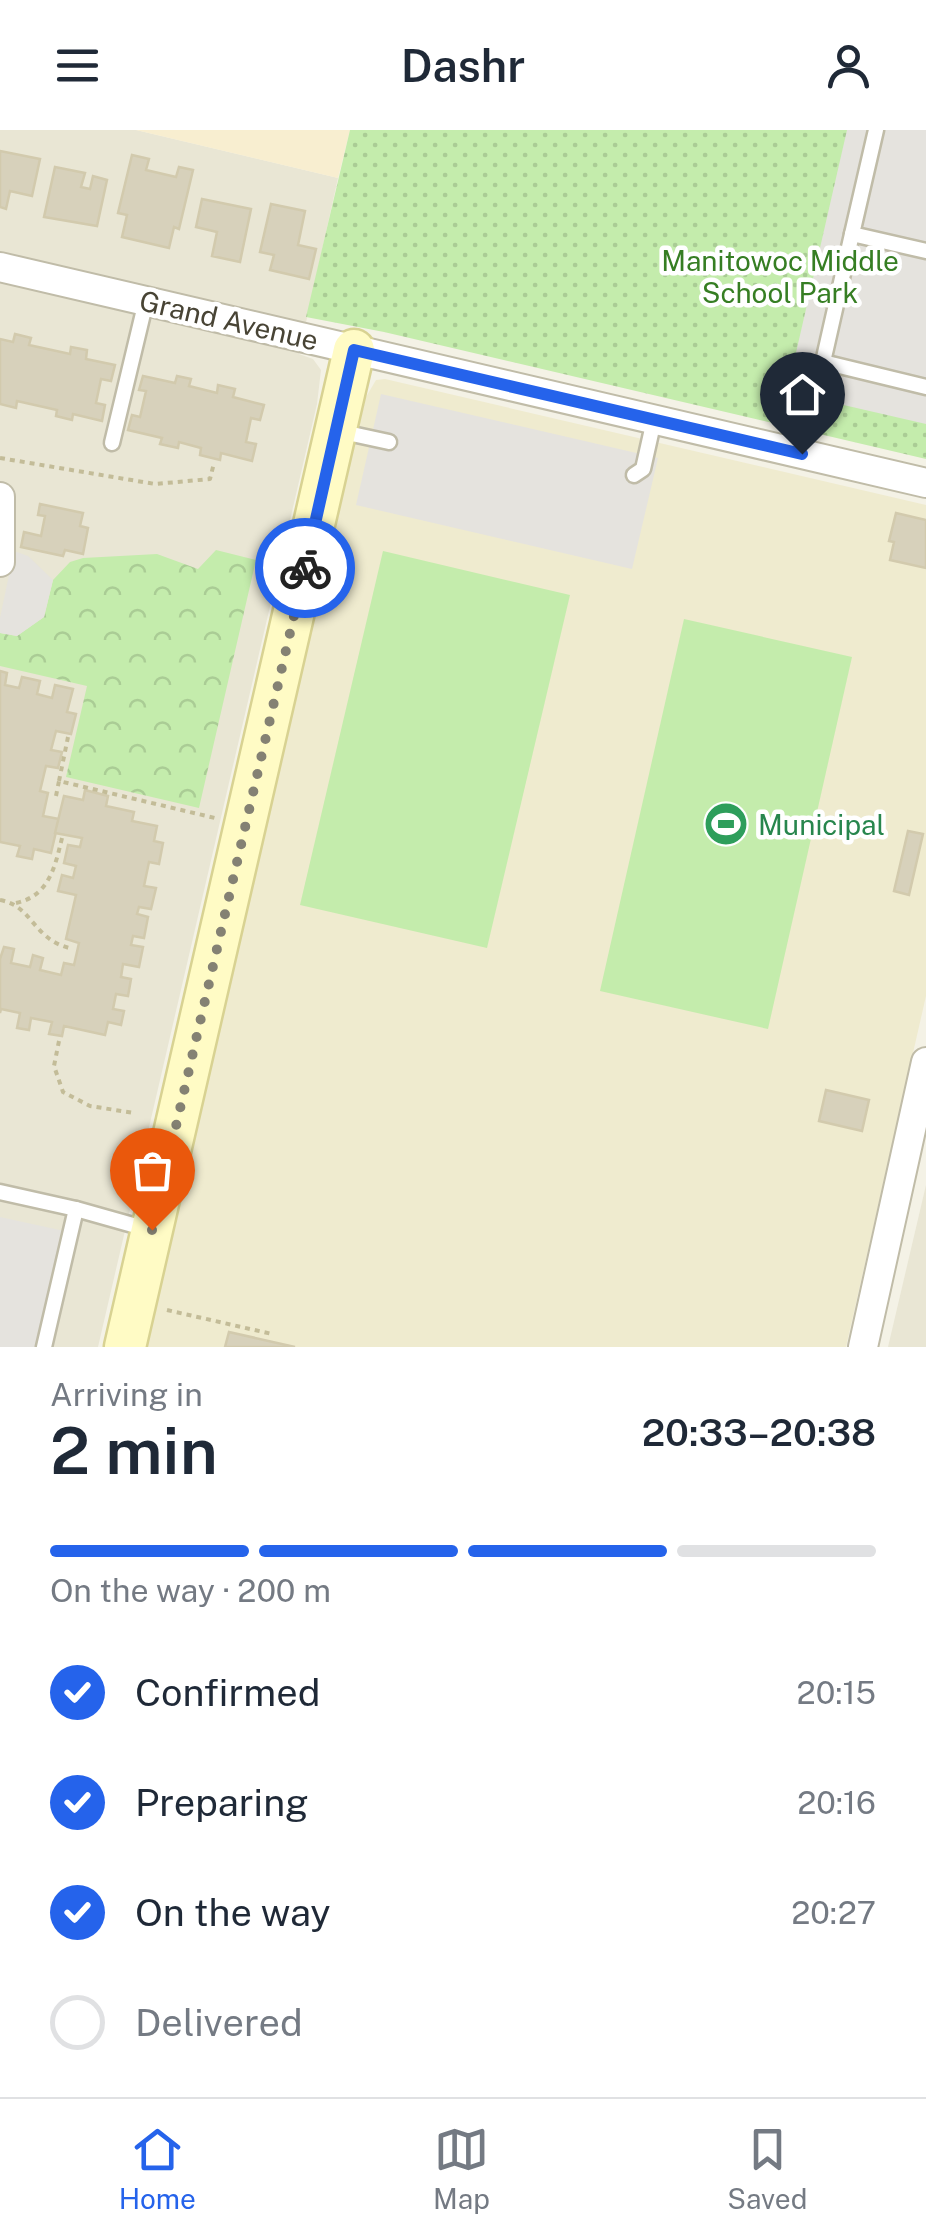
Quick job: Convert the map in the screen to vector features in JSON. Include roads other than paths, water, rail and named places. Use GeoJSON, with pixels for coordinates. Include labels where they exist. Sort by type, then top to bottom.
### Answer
{"type":"FeatureCollection","features":[{"type":"Feature","properties":{"kind":"street","name":"Grand Avenue"},"geometry":{"type":"LineString","coordinates":[[0,267],[926,483]]}},
{"type":"Feature","properties":{"kind":"street"},"geometry":{"type":"LineString","coordinates":[[125,1347],[354,350]]}},
{"type":"Feature","properties":{"kind":"street"},"geometry":{"type":"LineString","coordinates":[[0,496],[0,562]]}},
{"type":"Feature","properties":{"kind":"street"},"geometry":{"type":"LineString","coordinates":[[863,1347],[926,1062]]}},
{"type":"Feature","properties":{"kind":"lane"},"geometry":{"type":"LineString","coordinates":[[802,454],[876,130]]}},
{"type":"Feature","properties":{"kind":"lane"},"geometry":{"type":"LineString","coordinates":[[852,234],[926,252]]}},
{"type":"Feature","properties":{"kind":"lane"},"geometry":{"type":"LineString","coordinates":[[112,443],[146,301]]}},
{"type":"Feature","properties":{"kind":"lane"},"geometry":{"type":"LineString","coordinates":[[823,362],[926,387]]}},
{"type":"Feature","properties":{"kind":"lane"},"geometry":{"type":"LineString","coordinates":[[634,475],[644,468],[654,420]]}},
{"type":"Feature","properties":{"kind":"lane"},"geometry":{"type":"LineString","coordinates":[[337,430],[389,442]]}},
{"type":"Feature","properties":{"kind":"lane"},"geometry":{"type":"LineString","coordinates":[[0,1192],[152,1230]]}},
{"type":"Feature","properties":{"kind":"lane"},"geometry":{"type":"LineString","coordinates":[[44,1347],[76,1209]]}},
{"type":"Feature","properties":{"kind":"place","name":"Municipal"},"geometry":{"type":"Point","coordinates":[726,824]}},
{"type":"Feature","properties":{"kind":"park label","name":"Manitowoc Middle School Park"},"geometry":{"type":"Point","coordinates":[780,276]}}]}
